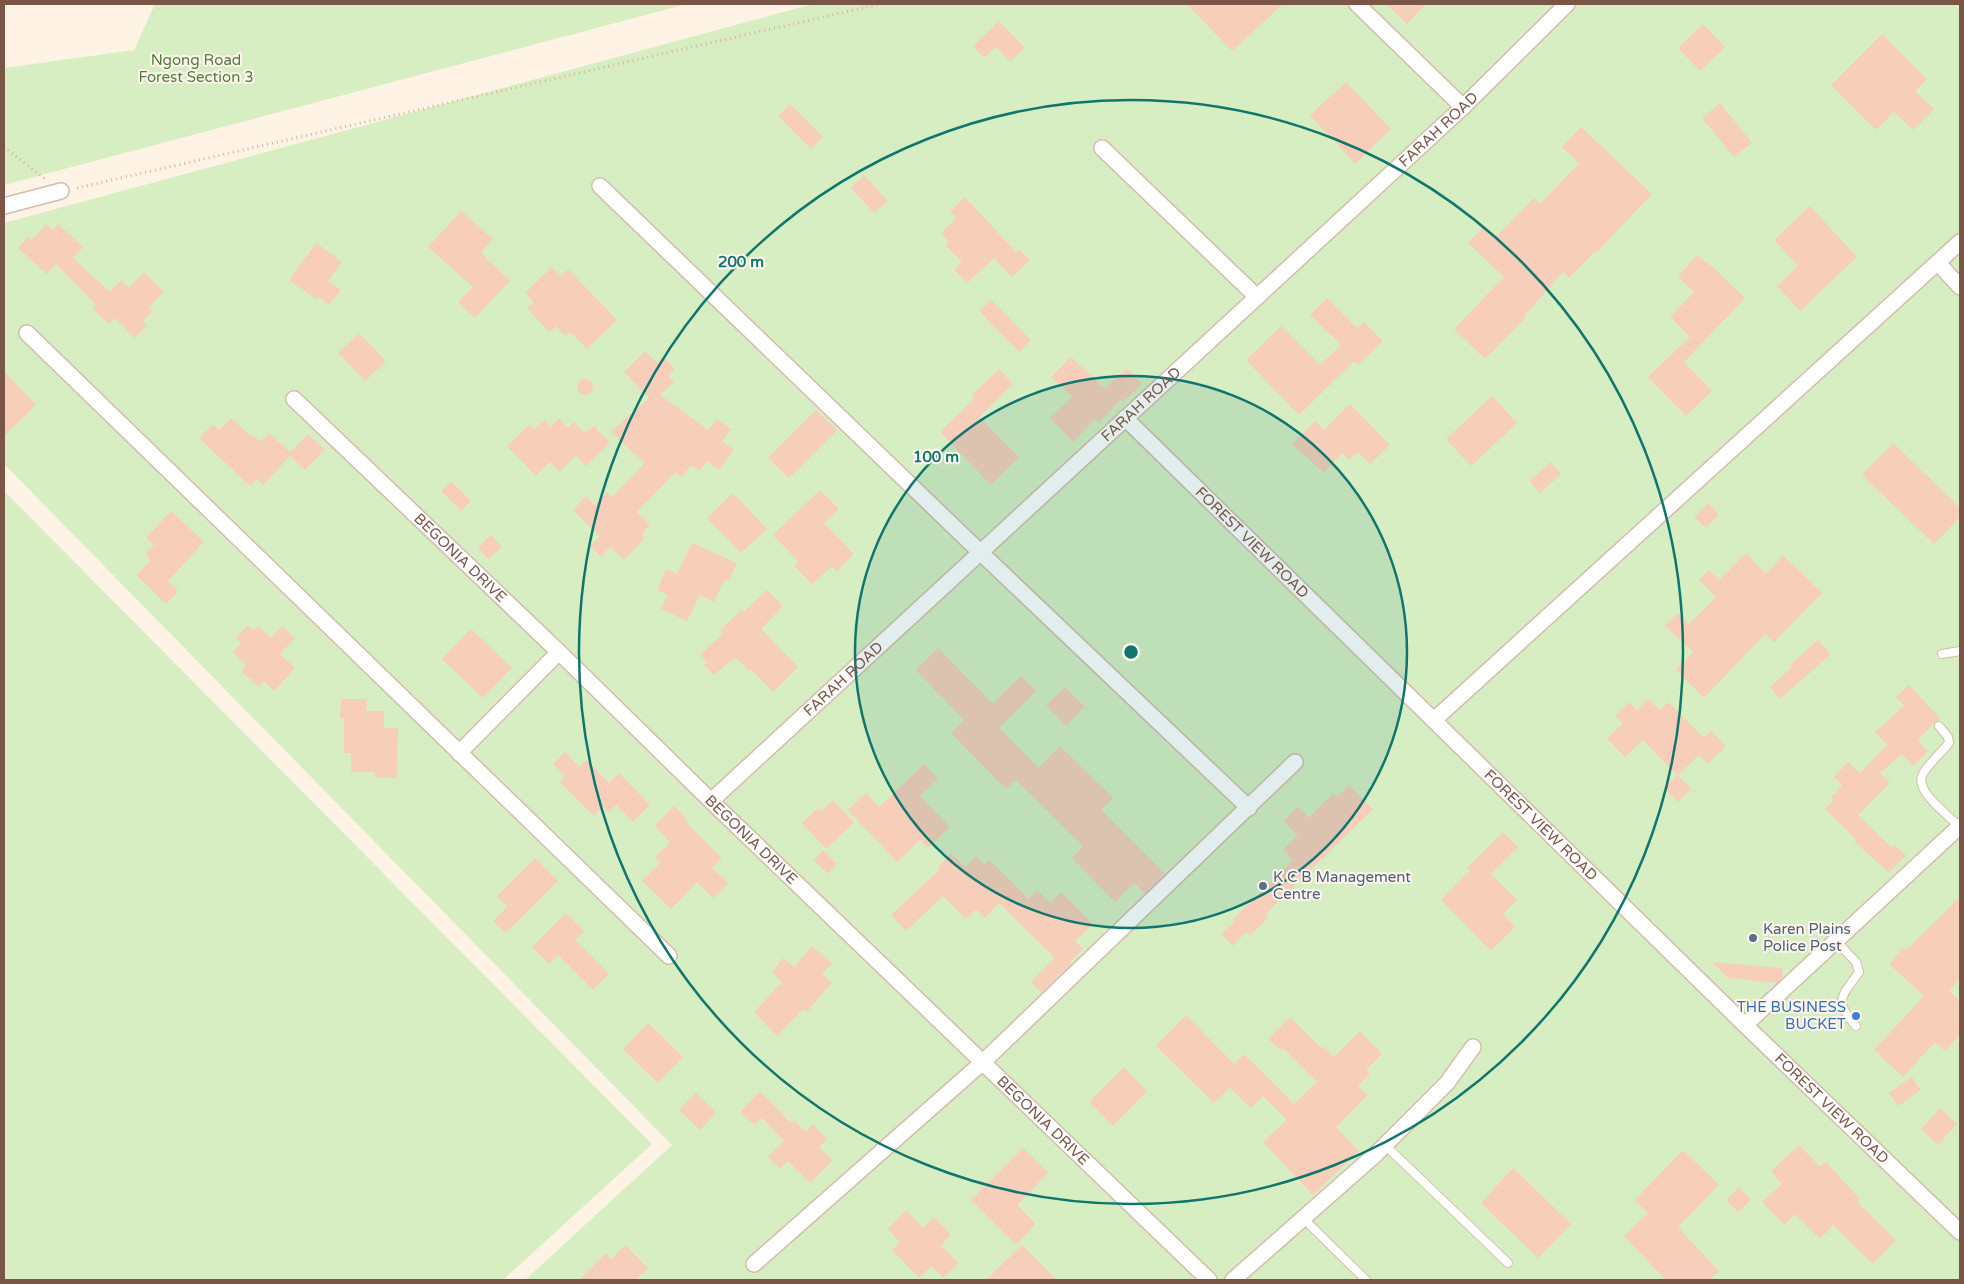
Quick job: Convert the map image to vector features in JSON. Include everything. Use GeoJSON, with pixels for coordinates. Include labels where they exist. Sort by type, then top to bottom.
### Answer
{"type":"FeatureCollection","features":[{"type":"Feature","properties":{"kind":"street"},"geometry":{"type":"LineString","coordinates":[[1357,4],[1464,107]]}},
{"type":"Feature","properties":{"kind":"street","name":"FARAH ROAD"},"geometry":{"type":"LineString","coordinates":[[711,801],[1464,107],[1567,4]]}},
{"type":"Feature","properties":{"kind":"street"},"geometry":{"type":"LineString","coordinates":[[1102,148],[1257,298]]}},
{"type":"Feature","properties":{"kind":"street"},"geometry":{"type":"LineString","coordinates":[[600,186],[1249,808]]}},
{"type":"Feature","properties":{"kind":"street"},"geometry":{"type":"LineString","coordinates":[[4,206],[61,191]]}},
{"type":"Feature","properties":{"kind":"street"},"geometry":{"type":"LineString","coordinates":[[1434,720],[1960,242]]}},
{"type":"Feature","properties":{"kind":"street"},"geometry":{"type":"LineString","coordinates":[[1938,262],[1960,287]]}},
{"type":"Feature","properties":{"kind":"street"},"geometry":{"type":"LineString","coordinates":[[27,333],[670,956]]}},
{"type":"Feature","properties":{"kind":"street","name":"BEGONIA DRIVE"},"geometry":{"type":"LineString","coordinates":[[294,399],[559,652],[711,801],[1209,1280]]}},
{"type":"Feature","properties":{"kind":"street","name":"FOREST VIEW ROAD"},"geometry":{"type":"LineString","coordinates":[[1125,418],[1745,1025],[1960,1232]]}},
{"type":"Feature","properties":{"kind":"street"},"geometry":{"type":"LineString","coordinates":[[459,753],[559,652]]}},
{"type":"Feature","properties":{"kind":"street"},"geometry":{"type":"LineString","coordinates":[[754,1264],[983,1062],[1295,762]]}},
{"type":"Feature","properties":{"kind":"street"},"geometry":{"type":"LineString","coordinates":[[1745,1025],[1960,826]]}},
{"type":"Feature","properties":{"kind":"street"},"geometry":{"type":"LineString","coordinates":[[1234,1280],[1380,1150],[1447,1084],[1473,1047]]}},
{"type":"Feature","properties":{"kind":"lane"},"geometry":{"type":"LineString","coordinates":[[1942,654],[1960,651]]}},
{"type":"Feature","properties":{"kind":"lane"},"geometry":{"type":"LineString","coordinates":[[1939,726],[1948,737],[1949,743],[1922,774],[1920,783],[1924,792],[1960,826]]}},
{"type":"Feature","properties":{"kind":"lane"},"geometry":{"type":"LineString","coordinates":[[1836,941],[1858,966],[1859,972],[1841,1000],[1841,1008],[1856,1026]]}},
{"type":"Feature","properties":{"kind":"lane"},"geometry":{"type":"LineString","coordinates":[[1380,1150],[1508,1263]]}},
{"type":"Feature","properties":{"kind":"lane"},"geometry":{"type":"LineString","coordinates":[[1303,1218],[1366,1280]]}},
{"type":"Feature","properties":{"kind":"path"},"geometry":{"type":"LineString","coordinates":[[4,147],[61,191],[880,4]]}},
{"type":"Feature","properties":{"kind":"green space","name":"Ngong Road Forest Section 3"},"geometry":{"type":"Polygon","coordinates":[[[155,4],[687,4],[4,185],[4,68],[134,50],[155,4]]]}},
{"type":"Feature","properties":{"kind":"green space"},"geometry":{"type":"Polygon","coordinates":[[[813,4],[1960,4],[1960,1280],[525,1280],[672,1145],[4,464],[4,223],[813,4]]]}},
{"type":"Feature","properties":{"kind":"green space"},"geometry":{"type":"Polygon","coordinates":[[[4,491],[652,1144],[503,1280],[4,1280],[4,491]]]}},
{"type":"Feature","properties":{"kind":"building"},"geometry":{"type":"Polygon","coordinates":[[[1187,4],[1283,4],[1232,51],[1187,4]]]}},
{"type":"Feature","properties":{"kind":"building"},"geometry":{"type":"Polygon","coordinates":[[[1386,4],[1426,4],[1407,24],[1386,4]]]}},
{"type":"Feature","properties":{"kind":"building"},"geometry":{"type":"Polygon","coordinates":[[[999,21],[1025,48],[1010,62],[996,47],[984,58],[973,46],[999,21]]]}},
{"type":"Feature","properties":{"kind":"building"},"geometry":{"type":"Polygon","coordinates":[[[1703,24],[1725,47],[1700,71],[1678,48],[1703,24]]]}},
{"type":"Feature","properties":{"kind":"building"},"geometry":{"type":"Polygon","coordinates":[[[1882,34],[1927,79],[1915,91],[1934,109],[1913,130],[1894,112],[1876,130],[1831,85],[1882,34]]]}},
{"type":"Feature","properties":{"kind":"building"},"geometry":{"type":"Polygon","coordinates":[[[1346,82],[1391,129],[1355,164],[1310,115],[1346,82]]]}},
{"type":"Feature","properties":{"kind":"building"},"geometry":{"type":"Polygon","coordinates":[[[1720,103],[1752,143],[1734,157],[1702,118],[1720,103]]]}},
{"type":"Feature","properties":{"kind":"building"},"geometry":{"type":"Polygon","coordinates":[[[790,104],[823,137],[811,149],[778,116],[790,104]]]}},
{"type":"Feature","properties":{"kind":"building"},"geometry":{"type":"Polygon","coordinates":[[[1581,127],[1652,194],[1596,253],[1569,278],[1563,272],[1525,315],[1526,317],[1485,359],[1454,329],[1504,277],[1468,243],[1484,226],[1496,237],[1534,198],[1540,204],[1579,163],[1562,147],[1581,127]]]}},
{"type":"Feature","properties":{"kind":"building"},"geometry":{"type":"Polygon","coordinates":[[[864,175],[888,201],[874,213],[851,188],[864,175]]]}},
{"type":"Feature","properties":{"kind":"building"},"geometry":{"type":"Polygon","coordinates":[[[965,197],[1016,252],[1019,249],[1030,260],[1012,277],[994,258],[967,283],[954,270],[962,262],[945,245],[949,242],[941,233],[956,218],[950,211],[965,197]]]}},
{"type":"Feature","properties":{"kind":"building"},"geometry":{"type":"Polygon","coordinates":[[[1810,206],[1857,257],[1800,311],[1777,286],[1798,266],[1774,240],[1810,206]]]}},
{"type":"Feature","properties":{"kind":"building"},"geometry":{"type":"Polygon","coordinates":[[[461,211],[493,239],[481,253],[510,281],[475,318],[458,302],[473,287],[428,247],[461,211]]]}},
{"type":"Feature","properties":{"kind":"building"},"geometry":{"type":"Polygon","coordinates":[[[46,224],[53,230],[58,224],[83,247],[73,258],[110,292],[121,280],[129,288],[144,272],[164,292],[149,307],[153,310],[143,321],[147,325],[135,338],[115,318],[109,324],[93,309],[96,305],[56,264],[47,274],[18,248],[28,237],[32,240],[46,224]]]}},
{"type":"Feature","properties":{"kind":"building"},"geometry":{"type":"Polygon","coordinates":[[[316,243],[342,262],[328,281],[341,290],[329,305],[318,296],[316,299],[289,280],[316,243]]]}},
{"type":"Feature","properties":{"kind":"building"},"geometry":{"type":"Polygon","coordinates":[[[1697,255],[1716,270],[1745,298],[1684,362],[1712,391],[1686,416],[1648,377],[1690,337],[1670,317],[1694,292],[1678,277],[1697,255]]]}},
{"type":"Feature","properties":{"kind":"building"},"geometry":{"type":"Polygon","coordinates":[[[552,267],[561,276],[568,269],[617,320],[587,349],[570,332],[565,336],[556,326],[549,332],[527,308],[534,302],[525,293],[552,267]]]}},
{"type":"Feature","properties":{"kind":"building"},"geometry":{"type":"Polygon","coordinates":[[[1327,298],[1357,328],[1364,322],[1383,341],[1358,365],[1354,361],[1299,415],[1246,360],[1281,326],[1320,365],[1341,345],[1310,315],[1327,298]]]}},
{"type":"Feature","properties":{"kind":"building"},"geometry":{"type":"Polygon","coordinates":[[[991,300],[1031,340],[1019,352],[979,311],[991,300]]]}},
{"type":"Feature","properties":{"kind":"building"},"geometry":{"type":"Polygon","coordinates":[[[359,333],[386,361],[365,381],[338,353],[359,333]]]}},
{"type":"Feature","properties":{"kind":"building"},"geometry":{"type":"Polygon","coordinates":[[[645,351],[657,363],[664,357],[675,369],[668,376],[674,382],[660,395],[708,430],[717,419],[731,429],[722,441],[734,450],[719,470],[707,461],[700,471],[691,465],[682,477],[675,472],[637,512],[650,525],[641,534],[645,538],[624,560],[610,547],[601,557],[590,546],[600,537],[573,510],[586,496],[595,505],[607,492],[612,497],[645,463],[611,432],[649,398],[624,372],[645,351]]]}},
{"type":"Feature","properties":{"kind":"building"},"geometry":{"type":"Polygon","coordinates":[[[1071,357],[1105,389],[1127,368],[1142,384],[1123,402],[1120,400],[1099,423],[1095,419],[1073,442],[1050,418],[1072,397],[1051,377],[1071,357]]]}},
{"type":"Feature","properties":{"kind":"building"},"geometry":{"type":"Polygon","coordinates":[[[999,369],[1013,384],[979,417],[1019,457],[991,485],[940,432],[975,398],[972,395],[999,369]]]}},
{"type":"Feature","properties":{"kind":"building"},"geometry":{"type":"Polygon","coordinates":[[[4,371],[36,405],[4,436],[4,371]]]}},
{"type":"Feature","properties":{"kind":"building"},"geometry":{"type":"Polygon","coordinates":[[[582,379],[588,379],[593,384],[591,393],[582,395],[577,390],[577,384],[582,379]]]}},
{"type":"Feature","properties":{"kind":"building"},"geometry":{"type":"Polygon","coordinates":[[[1492,396],[1517,423],[1471,466],[1446,439],[1492,396]]]}},
{"type":"Feature","properties":{"kind":"building"},"geometry":{"type":"Polygon","coordinates":[[[1350,404],[1390,445],[1370,464],[1358,452],[1349,460],[1342,453],[1324,473],[1292,444],[1315,421],[1324,430],[1350,404]]]}},
{"type":"Feature","properties":{"kind":"building"},"geometry":{"type":"Polygon","coordinates":[[[816,410],[837,430],[789,478],[768,458],[816,410]]]}},
{"type":"Feature","properties":{"kind":"building"},"geometry":{"type":"Polygon","coordinates":[[[231,418],[251,436],[253,435],[261,442],[269,433],[290,452],[308,434],[325,450],[305,470],[290,456],[263,485],[257,479],[250,486],[199,438],[213,424],[219,430],[231,418]]]}},
{"type":"Feature","properties":{"kind":"building"},"geometry":{"type":"Polygon","coordinates":[[[559,418],[568,428],[574,422],[585,433],[594,426],[610,443],[586,466],[576,456],[559,472],[550,462],[536,476],[507,446],[530,424],[535,429],[545,420],[550,427],[559,418]]]}},
{"type":"Feature","properties":{"kind":"building"},"geometry":{"type":"Polygon","coordinates":[[[1893,443],[1960,508],[1960,517],[1934,544],[1862,475],[1893,443]]]}},
{"type":"Feature","properties":{"kind":"building"},"geometry":{"type":"Polygon","coordinates":[[[1550,462],[1561,474],[1540,493],[1530,481],[1550,462]]]}},
{"type":"Feature","properties":{"kind":"building"},"geometry":{"type":"Polygon","coordinates":[[[451,481],[471,501],[461,511],[441,491],[451,481]]]}},
{"type":"Feature","properties":{"kind":"building"},"geometry":{"type":"Polygon","coordinates":[[[820,490],[839,509],[824,523],[854,554],[837,571],[832,566],[812,584],[794,566],[799,562],[773,535],[820,490]]]}},
{"type":"Feature","properties":{"kind":"building"},"geometry":{"type":"Polygon","coordinates":[[[733,493],[767,529],[741,553],[707,518],[733,493]]]}},
{"type":"Feature","properties":{"kind":"building"},"geometry":{"type":"Polygon","coordinates":[[[1708,503],[1719,515],[1706,528],[1694,517],[1708,503]]]}},
{"type":"Feature","properties":{"kind":"building"},"geometry":{"type":"Polygon","coordinates":[[[171,511],[204,542],[168,581],[178,591],[166,604],[136,575],[151,560],[145,554],[154,545],[146,538],[171,511]]]}},
{"type":"Feature","properties":{"kind":"building"},"geometry":{"type":"Polygon","coordinates":[[[491,535],[502,547],[488,559],[478,547],[491,535]]]}},
{"type":"Feature","properties":{"kind":"building"},"geometry":{"type":"Polygon","coordinates":[[[692,543],[737,563],[729,581],[725,579],[714,602],[700,595],[687,621],[661,609],[668,595],[657,590],[666,569],[677,574],[692,543]]]}},
{"type":"Feature","properties":{"kind":"building"},"geometry":{"type":"Polygon","coordinates":[[[1746,553],[1766,574],[1783,555],[1822,593],[1774,642],[1765,634],[1704,698],[1676,670],[1693,652],[1665,626],[1678,613],[1689,624],[1716,597],[1699,580],[1709,570],[1719,580],[1746,553]]]}},
{"type":"Feature","properties":{"kind":"building"},"geometry":{"type":"Polygon","coordinates":[[[767,590],[783,606],[761,629],[798,667],[773,692],[751,669],[749,671],[736,658],[714,675],[704,665],[707,662],[700,655],[723,633],[720,630],[742,609],[744,612],[767,590]]]}},
{"type":"Feature","properties":{"kind":"building"},"geometry":{"type":"Polygon","coordinates":[[[248,625],[254,630],[258,626],[271,638],[282,626],[295,638],[280,654],[295,668],[274,691],[264,681],[259,687],[241,671],[246,665],[233,653],[241,643],[236,638],[248,625]]]}},
{"type":"Feature","properties":{"kind":"building"},"geometry":{"type":"Polygon","coordinates":[[[471,629],[512,668],[483,698],[442,659],[471,629]]]}},
{"type":"Feature","properties":{"kind":"building"},"geometry":{"type":"Polygon","coordinates":[[[1818,640],[1831,654],[1780,699],[1770,687],[1792,667],[1790,665],[1818,640]]]}},
{"type":"Feature","properties":{"kind":"building"},"geometry":{"type":"Polygon","coordinates":[[[938,648],[993,704],[1021,676],[1036,691],[999,728],[1039,768],[1060,746],[1113,798],[1101,810],[1165,874],[1145,894],[1134,883],[1115,902],[1072,858],[1083,846],[1016,780],[1006,789],[951,733],[964,720],[916,670],[938,648]]]}},
{"type":"Feature","properties":{"kind":"building"},"geometry":{"type":"Polygon","coordinates":[[[1909,685],[1941,719],[1935,722],[1918,740],[1928,752],[1913,766],[1902,754],[1880,773],[1890,783],[1858,815],[1892,848],[1894,845],[1906,855],[1889,873],[1854,841],[1856,839],[1825,809],[1834,800],[1831,797],[1842,785],[1834,777],[1848,762],[1860,773],[1887,745],[1875,732],[1904,706],[1896,697],[1909,685]]]}},
{"type":"Feature","properties":{"kind":"building"},"geometry":{"type":"Polygon","coordinates":[[[1065,687],[1085,707],[1066,726],[1046,705],[1065,687]]]}},
{"type":"Feature","properties":{"kind":"building"},"geometry":{"type":"Polygon","coordinates":[[[341,699],[367,699],[366,711],[384,711],[384,728],[398,728],[397,778],[375,778],[375,772],[351,772],[351,753],[344,753],[344,718],[340,718],[341,699]]]}},
{"type":"Feature","properties":{"kind":"building"},"geometry":{"type":"Polygon","coordinates":[[[1648,699],[1660,710],[1668,702],[1704,738],[1711,731],[1726,746],[1708,764],[1699,755],[1678,775],[1691,789],[1678,802],[1664,788],[1677,775],[1643,740],[1625,757],[1607,739],[1623,723],[1615,716],[1629,702],[1637,710],[1648,699]]]}},
{"type":"Feature","properties":{"kind":"building"},"geometry":{"type":"Polygon","coordinates":[[[565,752],[579,767],[586,760],[609,783],[619,773],[650,805],[633,822],[616,805],[609,812],[603,806],[594,816],[560,782],[565,776],[553,764],[565,752]]]}},
{"type":"Feature","properties":{"kind":"building"},"geometry":{"type":"Polygon","coordinates":[[[924,764],[938,779],[920,796],[950,827],[928,848],[920,840],[897,862],[848,810],[866,793],[879,807],[924,764]]]}},
{"type":"Feature","properties":{"kind":"building"},"geometry":{"type":"Polygon","coordinates":[[[1349,785],[1373,809],[1265,915],[1268,918],[1250,936],[1246,932],[1233,946],[1221,934],[1235,921],[1233,919],[1293,860],[1283,850],[1298,835],[1283,821],[1298,807],[1309,818],[1333,793],[1337,797],[1349,785]]]}},
{"type":"Feature","properties":{"kind":"building"},"geometry":{"type":"Polygon","coordinates":[[[833,800],[854,822],[826,849],[802,823],[818,808],[821,811],[833,800]]]}},
{"type":"Feature","properties":{"kind":"building"},"geometry":{"type":"Polygon","coordinates":[[[674,806],[687,819],[685,821],[722,858],[712,868],[728,883],[713,898],[697,882],[671,909],[642,881],[661,862],[655,857],[670,842],[655,826],[674,806]]]}},
{"type":"Feature","properties":{"kind":"building"},"geometry":{"type":"Polygon","coordinates":[[[1503,832],[1518,847],[1491,874],[1517,900],[1503,914],[1515,927],[1491,951],[1441,900],[1470,871],[1467,868],[1503,832]]]}},
{"type":"Feature","properties":{"kind":"building"},"geometry":{"type":"Polygon","coordinates":[[[823,850],[837,864],[828,874],[813,860],[823,850]]]}},
{"type":"Feature","properties":{"kind":"building"},"geometry":{"type":"Polygon","coordinates":[[[951,853],[965,867],[976,856],[984,865],[989,860],[1029,899],[1037,890],[1050,903],[1061,892],[1093,924],[1075,941],[1083,949],[1042,993],[1031,982],[1055,958],[999,903],[985,918],[976,909],[966,919],[943,896],[906,931],[891,915],[939,870],[937,868],[951,853]]]}},
{"type":"Feature","properties":{"kind":"building"},"geometry":{"type":"Polygon","coordinates":[[[535,858],[558,881],[506,933],[493,921],[507,907],[497,896],[535,858]]]}},
{"type":"Feature","properties":{"kind":"building"},"geometry":{"type":"Polygon","coordinates":[[[1960,897],[1960,978],[1949,990],[1960,1001],[1960,1034],[1945,1051],[1935,1042],[1903,1077],[1874,1050],[1924,996],[1889,964],[1903,948],[1906,950],[1960,897]]]}},
{"type":"Feature","properties":{"kind":"building"},"geometry":{"type":"Polygon","coordinates":[[[566,913],[584,931],[575,940],[609,974],[593,990],[558,955],[549,964],[532,947],[566,913]]]}},
{"type":"Feature","properties":{"kind":"building"},"geometry":{"type":"Polygon","coordinates":[[[812,946],[832,963],[822,974],[832,982],[807,1012],[803,1009],[777,1036],[754,1012],[782,982],[772,973],[783,958],[794,967],[812,946]]]}},
{"type":"Feature","properties":{"kind":"building"},"geometry":{"type":"Polygon","coordinates":[[[1712,962],[1783,968],[1782,978],[1777,983],[1728,978],[1712,962]]]}},
{"type":"Feature","properties":{"kind":"building"},"geometry":{"type":"Polygon","coordinates":[[[1186,1015],[1234,1064],[1244,1054],[1294,1104],[1317,1082],[1283,1048],[1280,1050],[1268,1039],[1290,1017],[1321,1048],[1323,1046],[1334,1057],[1360,1031],[1382,1054],[1366,1070],[1370,1074],[1358,1086],[1368,1095],[1336,1127],[1359,1151],[1313,1195],[1263,1142],[1287,1120],[1263,1096],[1251,1108],[1230,1088],[1214,1103],[1156,1046],[1186,1015]]]}},
{"type":"Feature","properties":{"kind":"building"},"geometry":{"type":"Polygon","coordinates":[[[648,1023],[683,1057],[658,1083],[623,1049],[648,1023]]]}},
{"type":"Feature","properties":{"kind":"building"},"geometry":{"type":"Polygon","coordinates":[[[1124,1067],[1147,1091],[1113,1126],[1089,1102],[1124,1067]]]}},
{"type":"Feature","properties":{"kind":"building"},"geometry":{"type":"Polygon","coordinates":[[[1912,1077],[1921,1090],[1898,1106],[1889,1093],[1912,1077]]]}},
{"type":"Feature","properties":{"kind":"building"},"geometry":{"type":"Polygon","coordinates":[[[760,1091],[791,1123],[794,1120],[806,1132],[813,1124],[827,1139],[819,1147],[833,1160],[810,1183],[788,1161],[780,1169],[768,1157],[784,1141],[762,1118],[754,1125],[740,1112],[760,1091]]]}},
{"type":"Feature","properties":{"kind":"building"},"geometry":{"type":"Polygon","coordinates":[[[696,1093],[716,1113],[700,1130],[679,1110],[696,1093]]]}},
{"type":"Feature","properties":{"kind":"building"},"geometry":{"type":"Polygon","coordinates":[[[1940,1108],[1957,1124],[1938,1145],[1921,1129],[1940,1108]]]}},
{"type":"Feature","properties":{"kind":"building"},"geometry":{"type":"Polygon","coordinates":[[[1799,1145],[1820,1167],[1826,1162],[1860,1199],[1857,1202],[1896,1240],[1873,1264],[1833,1225],[1820,1239],[1795,1214],[1784,1225],[1762,1202],[1782,1184],[1771,1171],[1799,1145]]]}},
{"type":"Feature","properties":{"kind":"building"},"geometry":{"type":"Polygon","coordinates":[[[1023,1148],[1048,1173],[1017,1205],[1036,1224],[1016,1245],[971,1200],[1023,1148]]]}},
{"type":"Feature","properties":{"kind":"building"},"geometry":{"type":"Polygon","coordinates":[[[1683,1150],[1719,1185],[1678,1227],[1719,1271],[1709,1280],[1666,1280],[1624,1236],[1648,1213],[1635,1200],[1683,1150]]]}},
{"type":"Feature","properties":{"kind":"building"},"geometry":{"type":"Polygon","coordinates":[[[1513,1168],[1571,1224],[1538,1258],[1481,1203],[1513,1168]]]}},
{"type":"Feature","properties":{"kind":"building"},"geometry":{"type":"Polygon","coordinates":[[[1739,1187],[1751,1200],[1738,1212],[1726,1200],[1739,1187]]]}},
{"type":"Feature","properties":{"kind":"building"},"geometry":{"type":"Polygon","coordinates":[[[906,1210],[923,1228],[934,1217],[951,1235],[941,1245],[958,1263],[943,1278],[931,1266],[919,1278],[892,1250],[900,1242],[888,1229],[906,1210]]]}},
{"type":"Feature","properties":{"kind":"building"},"geometry":{"type":"Polygon","coordinates":[[[625,1245],[648,1268],[635,1280],[579,1280],[606,1253],[611,1259],[625,1245]]]}},
{"type":"Feature","properties":{"kind":"building"},"geometry":{"type":"Polygon","coordinates":[[[1022,1245],[1057,1280],[986,1280],[1022,1245]]]}},
{"type":"Feature","properties":{"kind":"place","name":"K C B Management Centre"},"geometry":{"type":"Point","coordinates":[1263,886]}},
{"type":"Feature","properties":{"kind":"place","name":"Karen Plains Police Post"},"geometry":{"type":"Point","coordinates":[1753,938]}},
{"type":"Feature","properties":{"kind":"place","name":"THE BUSINESS BUCKET"},"geometry":{"type":"Point","coordinates":[1856,1016]}}]}
